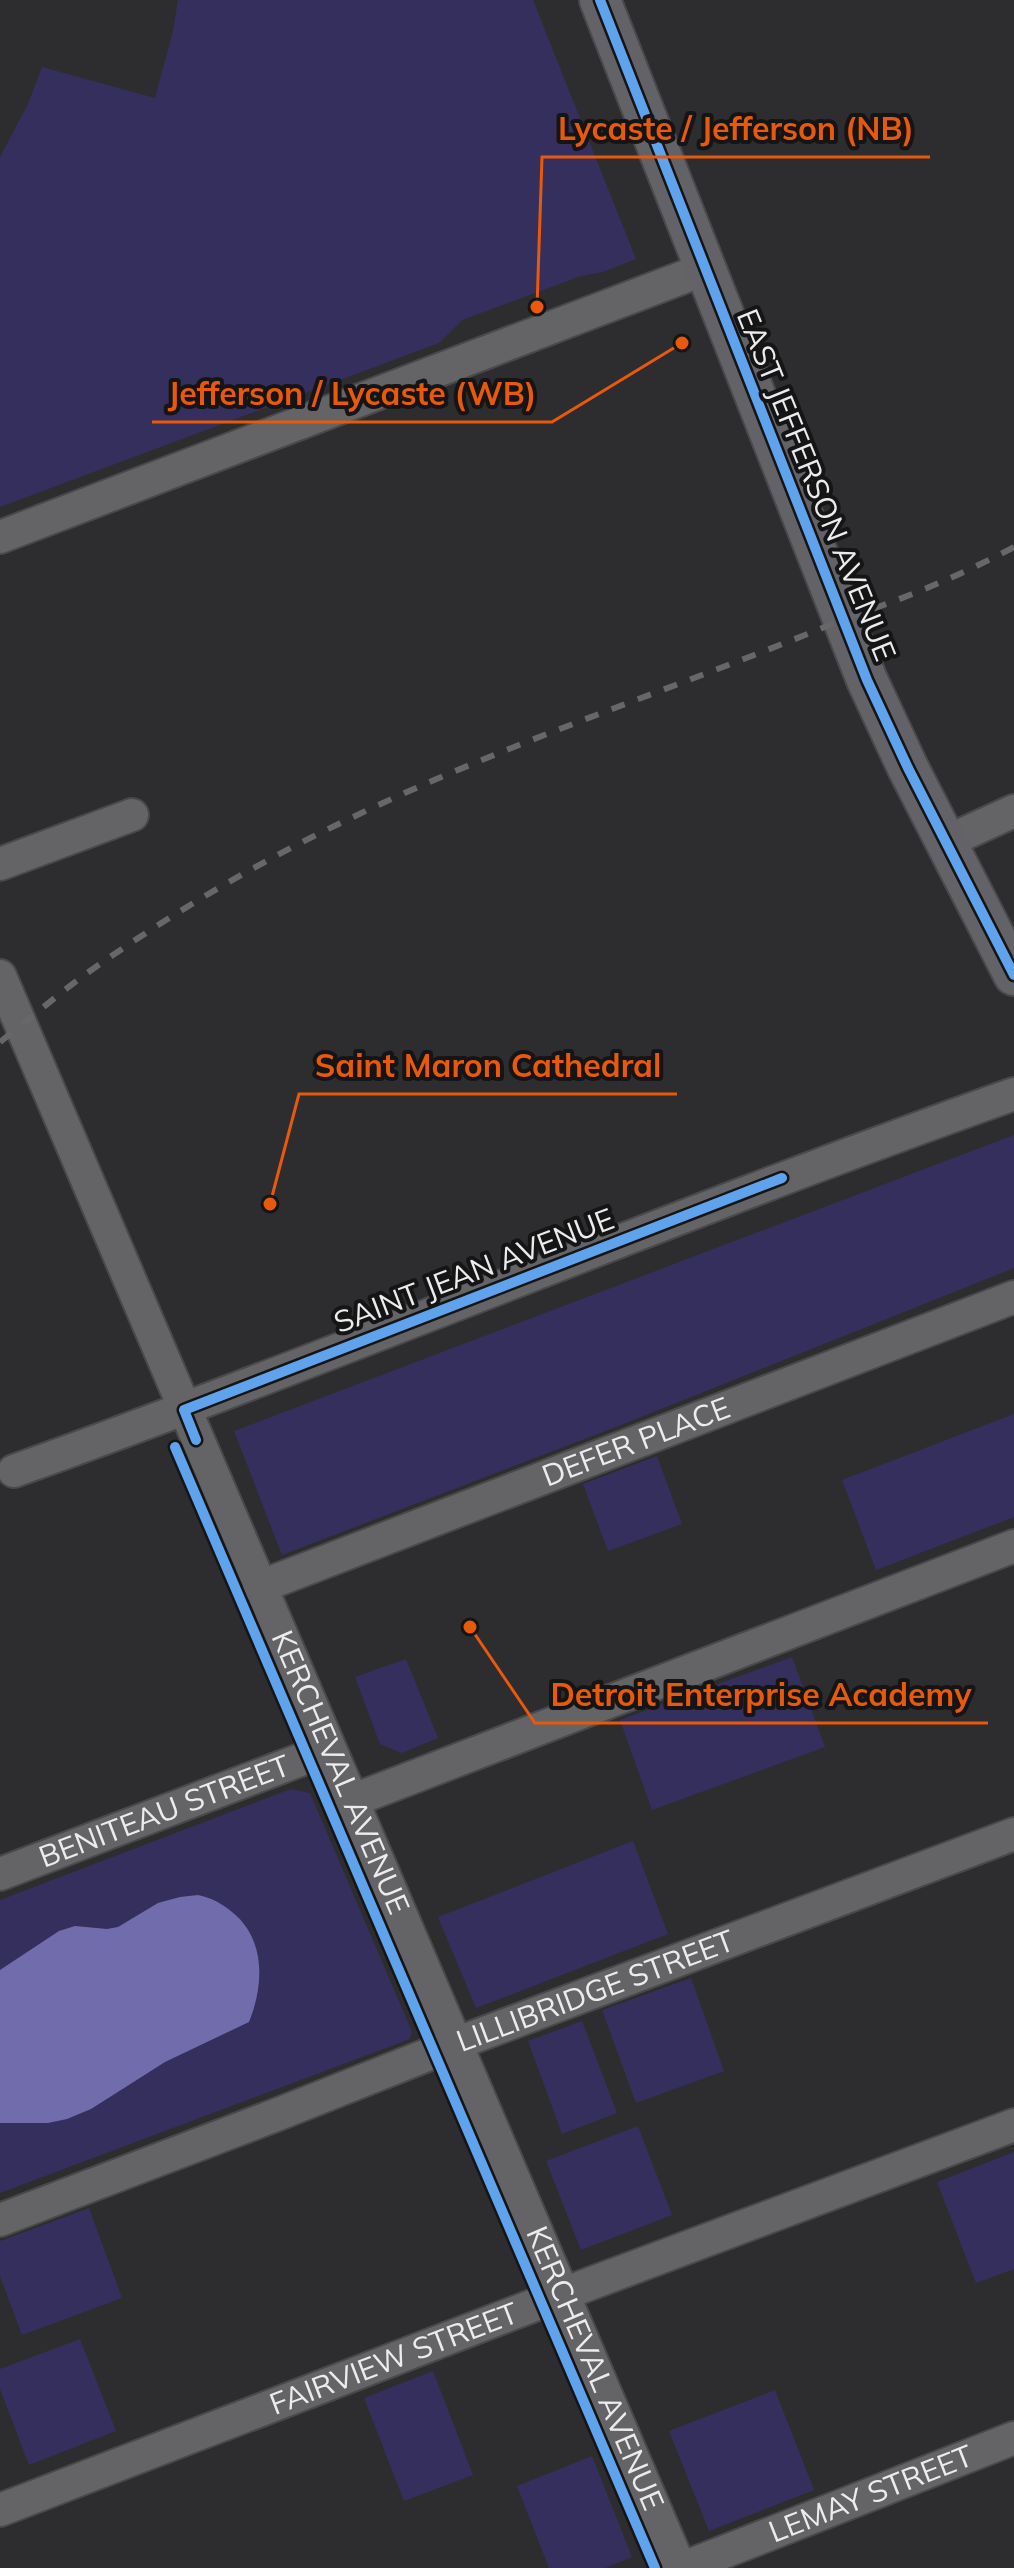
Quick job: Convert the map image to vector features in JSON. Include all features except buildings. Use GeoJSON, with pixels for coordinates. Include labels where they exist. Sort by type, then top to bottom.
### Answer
{"type":"FeatureCollection","features":[{"type":"Feature","properties":{"kind":"main road","name":"EAST JEFFERSON AVENUE"},"geometry":{"type":"LineString","coordinates":[[603,1],[867,680],[908,768],[1014,975]]}},
{"type":"Feature","properties":{"kind":"street"},"geometry":{"type":"LineString","coordinates":[[0,537],[705,269]]}},
{"type":"Feature","properties":{"kind":"street"},"geometry":{"type":"LineString","coordinates":[[946,842],[1014,811]]}},
{"type":"Feature","properties":{"kind":"street"},"geometry":{"type":"LineString","coordinates":[[0,864],[132,815]]}},
{"type":"Feature","properties":{"kind":"street","name":"KERCHEVAL AVENUE"},"geometry":{"type":"LineString","coordinates":[[0,976],[681,2568]]}},
{"type":"Feature","properties":{"kind":"street","name":"SAINT JEAN AVENUE"},"geometry":{"type":"LineString","coordinates":[[14,1471],[184,1410],[820,1163],[1014,1094]]}},
{"type":"Feature","properties":{"kind":"street","name":"DEFER PLACE"},"geometry":{"type":"LineString","coordinates":[[259,1587],[1014,1297]]}},
{"type":"Feature","properties":{"kind":"street"},"geometry":{"type":"LineString","coordinates":[[351,1801],[1014,1546]]}},
{"type":"Feature","properties":{"kind":"street","name":"BENITEAU STREET"},"geometry":{"type":"LineString","coordinates":[[0,1874],[329,1749]]}},
{"type":"Feature","properties":{"kind":"street","name":"LILLIBRIDGE STREET"},"geometry":{"type":"LineString","coordinates":[[0,2220],[455,2044],[1014,1834]]}},
{"type":"Feature","properties":{"kind":"street","name":"FAIRVIEW STREET"},"geometry":{"type":"LineString","coordinates":[[0,2510],[1014,2125]]}},
{"type":"Feature","properties":{"kind":"street","name":"LEMAY STREET"},"geometry":{"type":"LineString","coordinates":[[681,2568],[1014,2438]]}},
{"type":"Feature","properties":{"kind":"shaded area"},"geometry":{"type":"Polygon","coordinates":[[[178,0],[533,0],[636,259],[462,320],[439,343],[0,507],[0,157],[28,104],[42,67],[155,98],[178,0]]]}},
{"type":"Feature","properties":{"kind":"shaded area"},"geometry":{"type":"Polygon","coordinates":[[[1014,1135],[1014,1268],[621,1425],[282,1555],[234,1431],[1014,1135]]]}},
{"type":"Feature","properties":{"kind":"shaded area"},"geometry":{"type":"Polygon","coordinates":[[[1014,1414],[1014,1517],[876,1570],[842,1480],[1014,1414]]]}},
{"type":"Feature","properties":{"kind":"shaded area"},"geometry":{"type":"Polygon","coordinates":[[[657,1456],[682,1524],[608,1551],[583,1484],[657,1456]]]}},
{"type":"Feature","properties":{"kind":"shaded area"},"geometry":{"type":"Polygon","coordinates":[[[792,1657],[825,1747],[652,1810],[620,1720],[792,1657]]]}},
{"type":"Feature","properties":{"kind":"shaded area"},"geometry":{"type":"Polygon","coordinates":[[[406,1659],[438,1738],[402,1753],[380,1744],[355,1677],[406,1659]]]}},
{"type":"Feature","properties":{"kind":"shaded area"},"geometry":{"type":"Polygon","coordinates":[[[291,1789],[310,1793],[412,2032],[410,2039],[0,2193],[0,1900],[291,1789]]]}},
{"type":"Feature","properties":{"kind":"shaded area"},"geometry":{"type":"Polygon","coordinates":[[[633,1841],[668,1934],[476,2008],[438,1917],[633,1841]]]}},
{"type":"Feature","properties":{"kind":"shaded area"},"geometry":{"type":"Polygon","coordinates":[[[198,1895],[228,1909],[251,1935],[259,1963],[259,1978],[249,2022],[165,2062],[91,2109],[67,2119],[48,2123],[0,2123],[0,1970],[59,1931],[75,1926],[118,1927],[158,1903],[198,1895]]]}},
{"type":"Feature","properties":{"kind":"shaded area"},"geometry":{"type":"Polygon","coordinates":[[[691,1978],[724,2071],[636,2103],[602,2010],[691,1978]]]}},
{"type":"Feature","properties":{"kind":"shaded area"},"geometry":{"type":"Polygon","coordinates":[[[582,2021],[617,2113],[562,2134],[528,2041],[582,2021]]]}},
{"type":"Feature","properties":{"kind":"shaded area"},"geometry":{"type":"Polygon","coordinates":[[[638,2126],[672,2215],[581,2250],[546,2161],[638,2126]]]}},
{"type":"Feature","properties":{"kind":"shaded area"},"geometry":{"type":"Polygon","coordinates":[[[1014,2152],[1014,2269],[976,2283],[937,2182],[1014,2152]]]}},
{"type":"Feature","properties":{"kind":"shaded area"},"geometry":{"type":"Polygon","coordinates":[[[89,2208],[122,2298],[22,2335],[0,2276],[0,2241],[89,2208]]]}},
{"type":"Feature","properties":{"kind":"shaded area"},"geometry":{"type":"Polygon","coordinates":[[[80,2339],[116,2431],[29,2465],[0,2389],[0,2369],[80,2339]]]}},
{"type":"Feature","properties":{"kind":"shaded area"},"geometry":{"type":"Polygon","coordinates":[[[433,2371],[473,2475],[404,2501],[364,2398],[433,2371]]]}},
{"type":"Feature","properties":{"kind":"shaded area"},"geometry":{"type":"Polygon","coordinates":[[[775,2390],[814,2490],[709,2531],[669,2431],[775,2390]]]}},
{"type":"Feature","properties":{"kind":"shaded area"},"geometry":{"type":"Polygon","coordinates":[[[592,2456],[632,2557],[605,2568],[549,2568],[517,2486],[592,2456]]]}},
{"type":"Feature","properties":{"kind":"railway"},"geometry":{"type":"LineString","coordinates":[[0,1042],[78,979],[153,929],[250,870],[317,835],[472,764],[909,595],[1014,547]]}},
{"type":"Feature","properties":{"kind":"cycle path"},"geometry":{"type":"LineString","coordinates":[[600,0],[867,680],[908,768],[1014,975]]}},
{"type":"Feature","properties":{"kind":"cycle path"},"geometry":{"type":"LineString","coordinates":[[196,1440],[184,1410],[782,1178]]}},
{"type":"Feature","properties":{"kind":"cycle path"},"geometry":{"type":"LineString","coordinates":[[175,1447],[655,2568]]}},
{"type":"Feature","properties":{"kind":"place","name":"Lycaste / Jefferson (NB)"},"geometry":{"type":"Point","coordinates":[537,307]}},
{"type":"Feature","properties":{"kind":"place","name":"Jefferson / Lycaste (WB)"},"geometry":{"type":"Point","coordinates":[682,343]}},
{"type":"Feature","properties":{"kind":"place","name":"Saint Maron Cathedral"},"geometry":{"type":"Point","coordinates":[270,1204]}},
{"type":"Feature","properties":{"kind":"place","name":"Detroit Enterprise Academy"},"geometry":{"type":"Point","coordinates":[470,1627]}}]}
